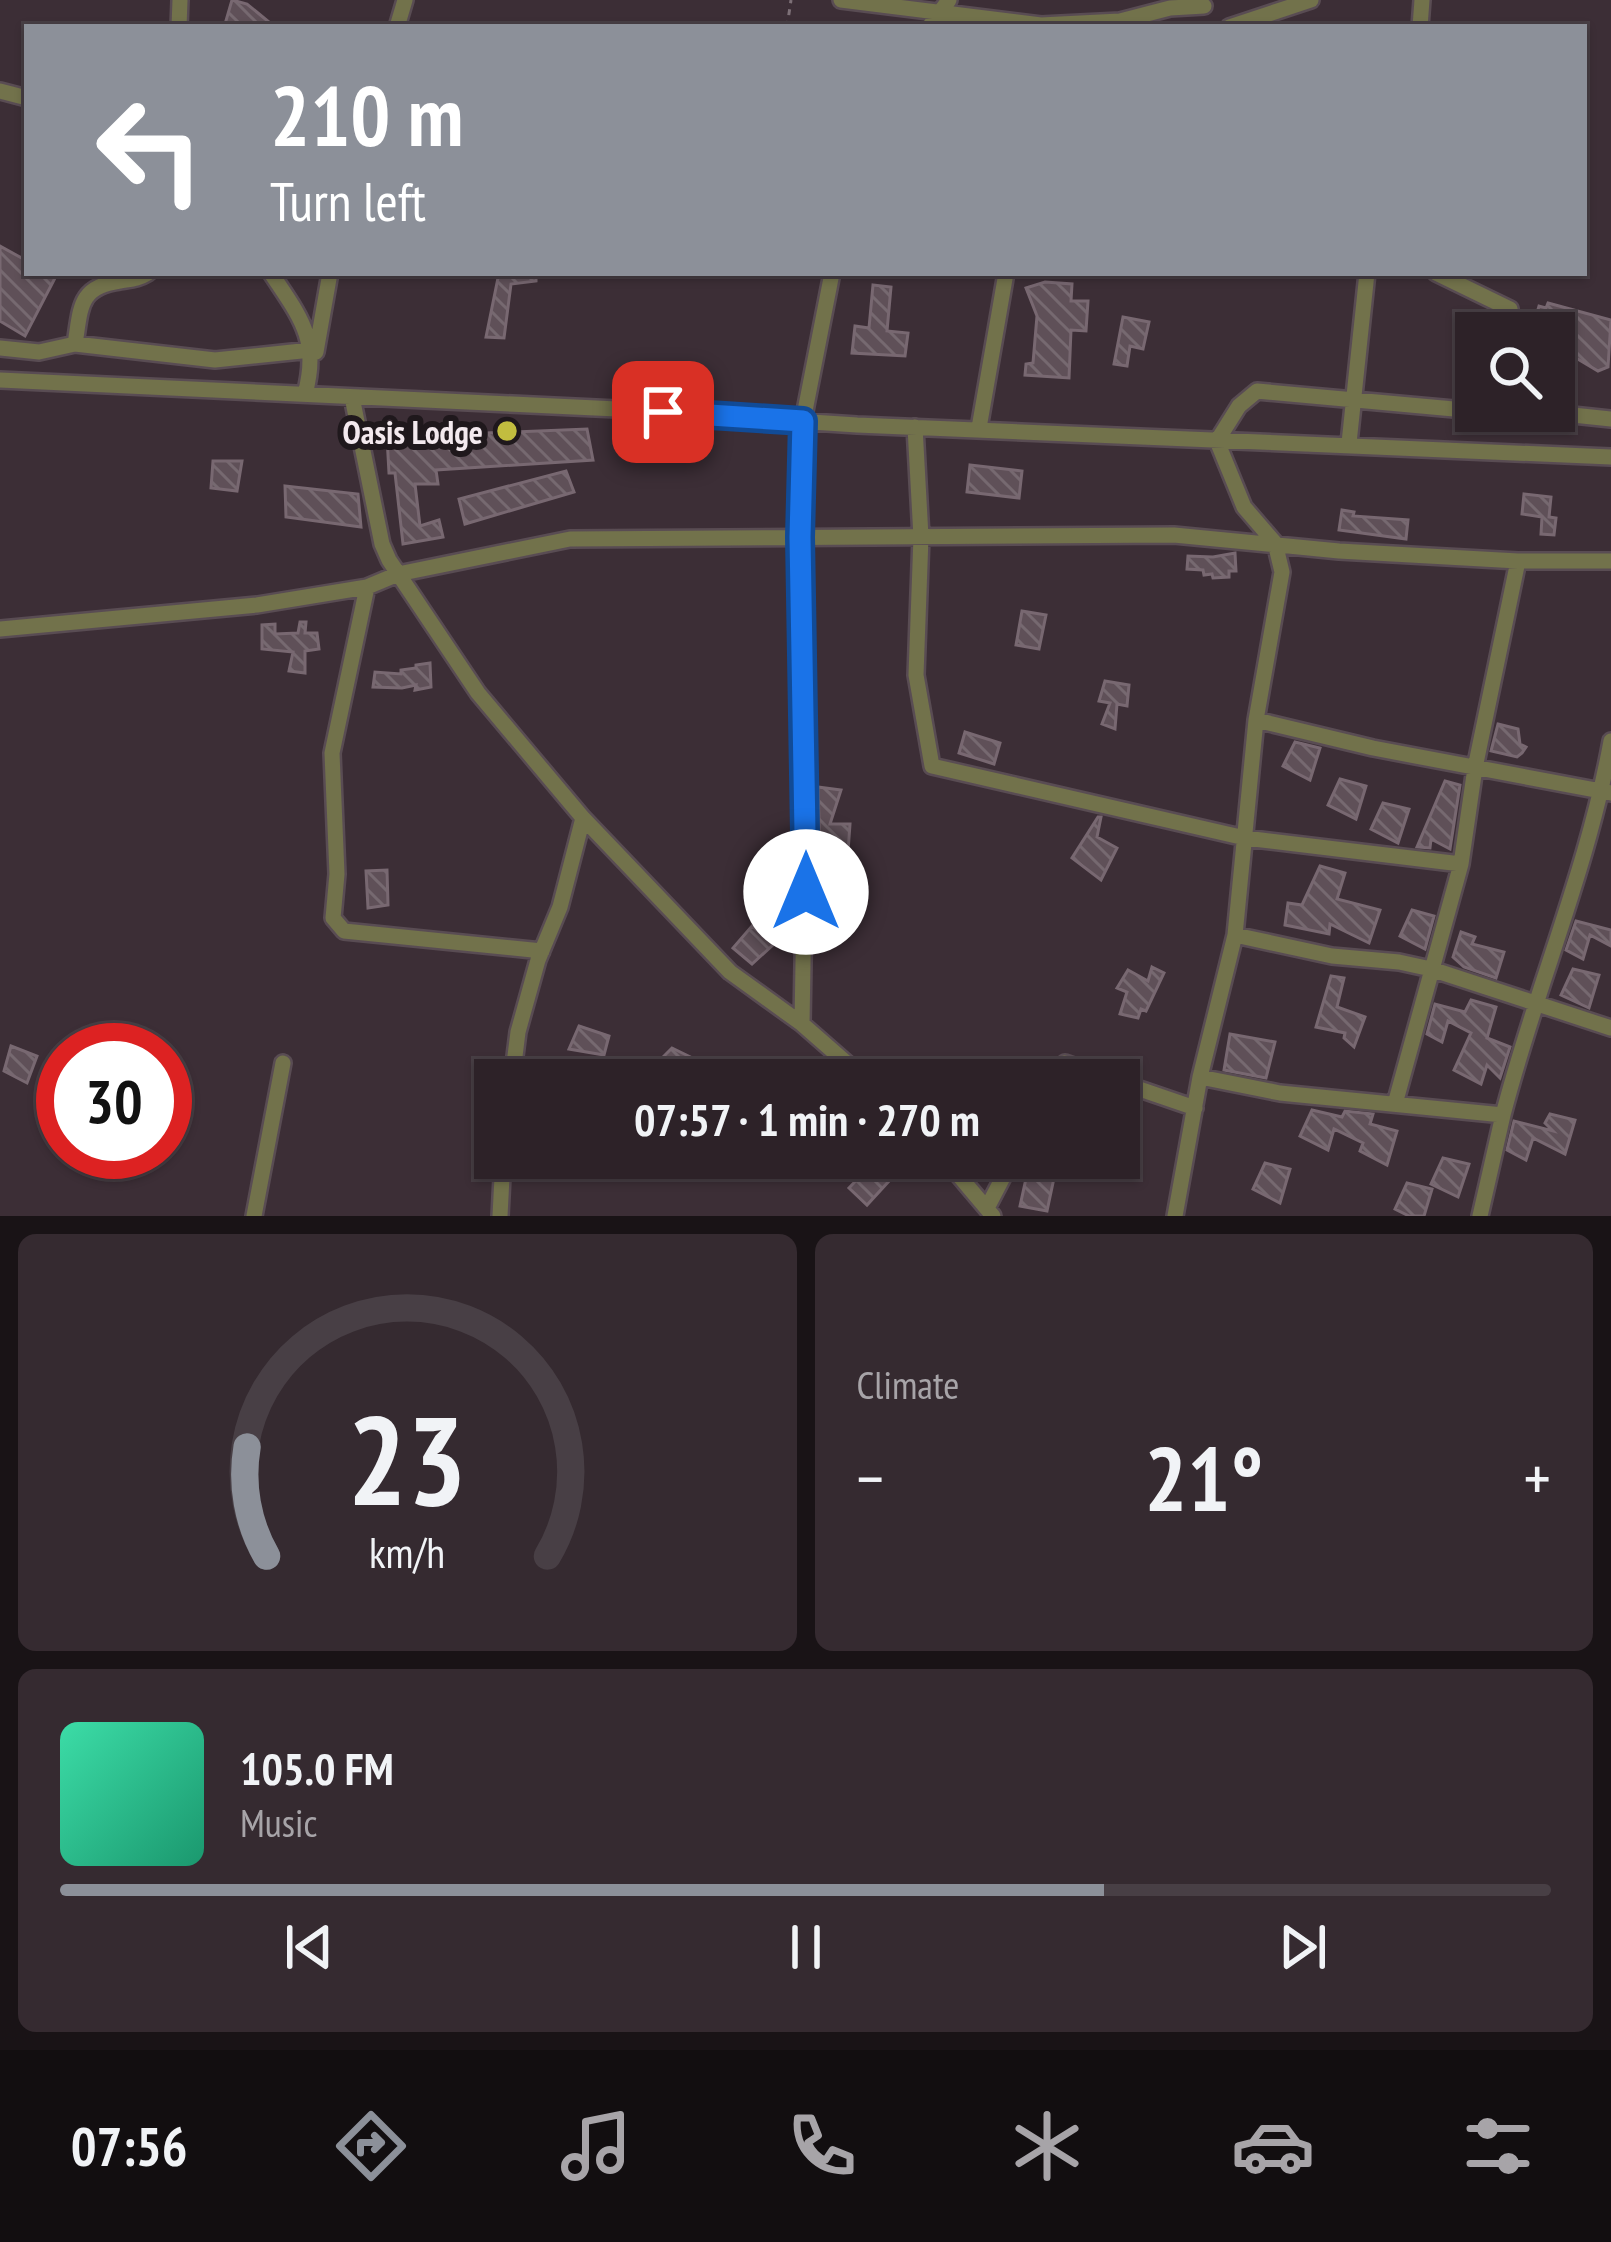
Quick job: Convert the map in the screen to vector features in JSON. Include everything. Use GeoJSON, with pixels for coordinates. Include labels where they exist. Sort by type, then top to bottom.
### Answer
{"type":"FeatureCollection","features":[{"type":"Feature","properties":{"kind":"street"},"geometry":{"type":"LineString","coordinates":[[841,0],[1040,24]]}},
{"type":"Feature","properties":{"kind":"street"},"geometry":{"type":"LineString","coordinates":[[1237,24],[1311,0]]}},
{"type":"Feature","properties":{"kind":"street"},"geometry":{"type":"LineString","coordinates":[[1084,24],[1200,3],[1224,24]]}},
{"type":"Feature","properties":{"kind":"street"},"geometry":{"type":"LineString","coordinates":[[75,344],[88,291],[144,276]]}},
{"type":"Feature","properties":{"kind":"street"},"geometry":{"type":"LineString","coordinates":[[273,276],[299,316],[312,358]]}},
{"type":"Feature","properties":{"kind":"street"},"geometry":{"type":"LineString","coordinates":[[305,394],[329,276]]}},
{"type":"Feature","properties":{"kind":"street"},"geometry":{"type":"LineString","coordinates":[[802,1024],[806,783],[800,537],[803,421],[831,276]]}},
{"type":"Feature","properties":{"kind":"street"},"geometry":{"type":"LineString","coordinates":[[979,428],[1005,276]]}},
{"type":"Feature","properties":{"kind":"street"},"geometry":{"type":"LineString","coordinates":[[1349,443],[1367,276]]}},
{"type":"Feature","properties":{"kind":"street"},"geometry":{"type":"LineString","coordinates":[[1442,276],[1510,312]]}},
{"type":"Feature","properties":{"kind":"street"},"geometry":{"type":"LineString","coordinates":[[0,348],[39,352],[75,344],[214,360],[312,358]]}},
{"type":"Feature","properties":{"kind":"street"},"geometry":{"type":"LineString","coordinates":[[0,380],[1611,458]]}},
{"type":"Feature","properties":{"kind":"street"},"geometry":{"type":"LineString","coordinates":[[1217,440],[1239,406],[1257,391],[1455,409]]}},
{"type":"Feature","properties":{"kind":"street"},"geometry":{"type":"LineString","coordinates":[[352,397],[382,544],[478,693],[583,818],[730,972],[842,1059]]}},
{"type":"Feature","properties":{"kind":"street"},"geometry":{"type":"LineString","coordinates":[[1575,415],[1611,419]]}},
{"type":"Feature","properties":{"kind":"street"},"geometry":{"type":"LineString","coordinates":[[915,427],[921,537],[916,675],[932,766],[1245,838],[1461,864]]}},
{"type":"Feature","properties":{"kind":"street"},"geometry":{"type":"LineString","coordinates":[[1175,1216],[1200,1077],[1235,935],[1256,720],[1280,593],[1280,556],[1275,543],[1244,507],[1217,440]]}},
{"type":"Feature","properties":{"kind":"street"},"geometry":{"type":"LineString","coordinates":[[0,629],[257,604],[367,587],[398,574],[570,539],[1174,535],[1517,561],[1611,561]]}},
{"type":"Feature","properties":{"kind":"street"},"geometry":{"type":"LineString","coordinates":[[1395,1104],[1461,864],[1475,768],[1517,561]]}},
{"type":"Feature","properties":{"kind":"street"},"geometry":{"type":"LineString","coordinates":[[367,587],[332,753],[337,874],[333,918],[344,932],[542,951]]}},
{"type":"Feature","properties":{"kind":"street"},"geometry":{"type":"LineString","coordinates":[[1256,720],[1606,793]]}},
{"type":"Feature","properties":{"kind":"street"},"geometry":{"type":"LineString","coordinates":[[1480,1216],[1534,1004],[1606,793],[1611,741]]}},
{"type":"Feature","properties":{"kind":"street"},"geometry":{"type":"LineString","coordinates":[[515,1059],[518,1032],[583,818]]}},
{"type":"Feature","properties":{"kind":"street"},"geometry":{"type":"LineString","coordinates":[[1235,935],[1332,956],[1431,969],[1611,1028]]}},
{"type":"Feature","properties":{"kind":"street"},"geometry":{"type":"LineString","coordinates":[[254,1216],[283,1063]]}},
{"type":"Feature","properties":{"kind":"street"},"geometry":{"type":"LineString","coordinates":[[1200,1077],[1280,1093],[1503,1115]]}},
{"type":"Feature","properties":{"kind":"street"},"geometry":{"type":"LineString","coordinates":[[1140,1089],[1195,1108]]}},
{"type":"Feature","properties":{"kind":"street"},"geometry":{"type":"LineString","coordinates":[[500,1216],[502,1179]]}},
{"type":"Feature","properties":{"kind":"street"},"geometry":{"type":"LineString","coordinates":[[962,1179],[990,1212],[1003,1179]]}},
{"type":"Feature","properties":{"kind":"building"},"geometry":{"type":"Polygon","coordinates":[[[232,0],[247,4],[271,24],[225,24],[232,0]]]}},
{"type":"Feature","properties":{"kind":"building"},"geometry":{"type":"Polygon","coordinates":[[[0,246],[24,259],[24,276],[55,278],[25,336],[0,321],[0,246]]]}},
{"type":"Feature","properties":{"kind":"building"},"geometry":{"type":"Polygon","coordinates":[[[498,276],[536,276],[536,281],[511,284],[504,338],[486,337],[498,276]]]}},
{"type":"Feature","properties":{"kind":"building"},"geometry":{"type":"Polygon","coordinates":[[[1045,282],[1072,284],[1071,301],[1088,301],[1086,331],[1071,330],[1069,378],[1025,375],[1026,364],[1033,363],[1037,316],[1026,288],[1045,282]]]}},
{"type":"Feature","properties":{"kind":"building"},"geometry":{"type":"Polygon","coordinates":[[[873,285],[891,287],[887,331],[908,333],[905,356],[852,353],[855,326],[869,328],[873,285]]]}},
{"type":"Feature","properties":{"kind":"building"},"geometry":{"type":"Polygon","coordinates":[[[1548,303],[1611,320],[1608,367],[1598,371],[1575,359],[1575,312],[1537,312],[1539,306],[1546,308],[1548,303]]]}},
{"type":"Feature","properties":{"kind":"building"},"geometry":{"type":"Polygon","coordinates":[[[1123,317],[1149,322],[1143,349],[1130,346],[1127,366],[1114,364],[1123,317]]]}},
{"type":"Feature","properties":{"kind":"building"},"geometry":{"type":"Polygon","coordinates":[[[587,429],[593,460],[436,470],[438,484],[415,484],[420,526],[439,520],[443,537],[403,544],[387,437],[587,429]]]}},
{"type":"Feature","properties":{"kind":"building"},"geometry":{"type":"Polygon","coordinates":[[[213,461],[242,461],[237,491],[211,488],[213,461]]]}},
{"type":"Feature","properties":{"kind":"building"},"geometry":{"type":"Polygon","coordinates":[[[970,465],[1022,471],[1019,498],[967,492],[970,465]]]}},
{"type":"Feature","properties":{"kind":"building"},"geometry":{"type":"Polygon","coordinates":[[[566,471],[574,492],[465,524],[459,499],[566,471]]]}},
{"type":"Feature","properties":{"kind":"building"},"geometry":{"type":"Polygon","coordinates":[[[285,486],[358,494],[361,527],[286,517],[285,486]]]}},
{"type":"Feature","properties":{"kind":"building"},"geometry":{"type":"Polygon","coordinates":[[[1524,494],[1551,497],[1554,535],[1541,534],[1542,517],[1522,514],[1524,494]]]}},
{"type":"Feature","properties":{"kind":"building"},"geometry":{"type":"Polygon","coordinates":[[[1342,510],[1354,512],[1353,516],[1408,520],[1406,539],[1339,530],[1342,510]]]}},
{"type":"Feature","properties":{"kind":"building"},"geometry":{"type":"Polygon","coordinates":[[[1235,553],[1236,571],[1229,571],[1229,577],[1213,578],[1203,570],[1187,569],[1188,556],[1235,553]]]}},
{"type":"Feature","properties":{"kind":"building"},"geometry":{"type":"Polygon","coordinates":[[[1022,611],[1046,615],[1039,649],[1016,645],[1022,611]]]}},
{"type":"Feature","properties":{"kind":"building"},"geometry":{"type":"Polygon","coordinates":[[[300,622],[306,622],[305,633],[317,633],[319,649],[305,651],[305,673],[289,671],[293,652],[262,649],[262,625],[275,624],[275,634],[298,633],[300,622]]]}},
{"type":"Feature","properties":{"kind":"building"},"geometry":{"type":"Polygon","coordinates":[[[430,663],[431,687],[373,687],[375,672],[401,674],[401,670],[430,663]]]}},
{"type":"Feature","properties":{"kind":"building"},"geometry":{"type":"Polygon","coordinates":[[[1105,681],[1129,685],[1127,706],[1117,704],[1115,729],[1102,724],[1110,703],[1099,701],[1105,681]]]}},
{"type":"Feature","properties":{"kind":"building"},"geometry":{"type":"Polygon","coordinates":[[[1498,724],[1518,729],[1520,744],[1526,747],[1517,757],[1491,751],[1498,724]]]}},
{"type":"Feature","properties":{"kind":"building"},"geometry":{"type":"Polygon","coordinates":[[[965,732],[1000,743],[994,764],[959,753],[965,732]]]}},
{"type":"Feature","properties":{"kind":"building"},"geometry":{"type":"Polygon","coordinates":[[[1295,742],[1320,748],[1310,780],[1283,766],[1295,742]]]}},
{"type":"Feature","properties":{"kind":"building"},"geometry":{"type":"Polygon","coordinates":[[[1340,779],[1366,786],[1356,819],[1328,805],[1340,779]]]}},
{"type":"Feature","properties":{"kind":"building"},"geometry":{"type":"Polygon","coordinates":[[[1445,781],[1460,785],[1450,849],[1431,839],[1430,848],[1417,847],[1445,781]]]}},
{"type":"Feature","properties":{"kind":"building"},"geometry":{"type":"Polygon","coordinates":[[[818,787],[841,790],[830,824],[850,824],[848,852],[820,853],[818,787]]]}},
{"type":"Feature","properties":{"kind":"building"},"geometry":{"type":"Polygon","coordinates":[[[1383,803],[1409,809],[1398,843],[1371,829],[1383,803]]]}},
{"type":"Feature","properties":{"kind":"building"},"geometry":{"type":"Polygon","coordinates":[[[1098,817],[1097,837],[1117,848],[1101,880],[1072,858],[1098,817]]]}},
{"type":"Feature","properties":{"kind":"building"},"geometry":{"type":"Polygon","coordinates":[[[1320,866],[1345,873],[1337,899],[1380,910],[1369,943],[1330,924],[1329,934],[1285,925],[1288,903],[1302,905],[1320,866]]]}},
{"type":"Feature","properties":{"kind":"building"},"geometry":{"type":"Polygon","coordinates":[[[387,870],[388,905],[368,908],[366,871],[387,870]]]}},
{"type":"Feature","properties":{"kind":"building"},"geometry":{"type":"Polygon","coordinates":[[[1412,910],[1434,916],[1425,949],[1400,936],[1412,910]]]}},
{"type":"Feature","properties":{"kind":"building"},"geometry":{"type":"Polygon","coordinates":[[[768,911],[778,917],[774,944],[752,964],[733,948],[752,926],[762,934],[768,911]]]}},
{"type":"Feature","properties":{"kind":"building"},"geometry":{"type":"Polygon","coordinates":[[[1576,921],[1611,930],[1611,946],[1590,935],[1583,959],[1566,950],[1576,921]]]}},
{"type":"Feature","properties":{"kind":"building"},"geometry":{"type":"Polygon","coordinates":[[[1461,932],[1475,937],[1472,944],[1504,952],[1496,978],[1464,967],[1453,957],[1461,932]]]}},
{"type":"Feature","properties":{"kind":"building"},"geometry":{"type":"Polygon","coordinates":[[[1152,967],[1164,973],[1146,1011],[1141,1009],[1138,1018],[1120,1014],[1127,992],[1117,988],[1128,970],[1148,981],[1152,967]]]}},
{"type":"Feature","properties":{"kind":"building"},"geometry":{"type":"Polygon","coordinates":[[[1573,969],[1599,975],[1589,1008],[1561,995],[1573,969]]]}},
{"type":"Feature","properties":{"kind":"building"},"geometry":{"type":"Polygon","coordinates":[[[1331,976],[1344,978],[1337,1007],[1365,1017],[1354,1047],[1345,1033],[1316,1027],[1331,976]]]}},
{"type":"Feature","properties":{"kind":"building"},"geometry":{"type":"Polygon","coordinates":[[[1471,1000],[1496,1007],[1487,1038],[1510,1047],[1500,1078],[1487,1065],[1481,1084],[1454,1070],[1471,1033],[1448,1021],[1442,1042],[1427,1034],[1435,1004],[1465,1012],[1471,1000]]]}},
{"type":"Feature","properties":{"kind":"building"},"geometry":{"type":"Polygon","coordinates":[[[579,1026],[609,1036],[604,1055],[569,1049],[579,1026]]]}},
{"type":"Feature","properties":{"kind":"building"},"geometry":{"type":"Polygon","coordinates":[[[1230,1034],[1275,1042],[1266,1078],[1224,1070],[1230,1034]]]}},
{"type":"Feature","properties":{"kind":"building"},"geometry":{"type":"Polygon","coordinates":[[[11,1046],[36,1056],[27,1083],[4,1071],[11,1046]]]}},
{"type":"Feature","properties":{"kind":"building"},"geometry":{"type":"Polygon","coordinates":[[[672,1048],[695,1059],[661,1059],[672,1048]]]}},
{"type":"Feature","properties":{"kind":"building"},"geometry":{"type":"Polygon","coordinates":[[[1312,1110],[1342,1117],[1345,1111],[1373,1114],[1370,1124],[1397,1131],[1387,1165],[1360,1151],[1363,1143],[1334,1129],[1328,1150],[1300,1136],[1312,1110]]]}},
{"type":"Feature","properties":{"kind":"building"},"geometry":{"type":"Polygon","coordinates":[[[1550,1114],[1575,1120],[1565,1154],[1533,1138],[1526,1160],[1507,1150],[1514,1121],[1553,1131],[1545,1123],[1550,1114]]]}},
{"type":"Feature","properties":{"kind":"building"},"geometry":{"type":"Polygon","coordinates":[[[1443,1158],[1469,1164],[1458,1197],[1431,1184],[1443,1158]]]}},
{"type":"Feature","properties":{"kind":"building"},"geometry":{"type":"Polygon","coordinates":[[[1265,1163],[1290,1169],[1280,1203],[1253,1189],[1265,1163]]]}},
{"type":"Feature","properties":{"kind":"building"},"geometry":{"type":"Polygon","coordinates":[[[858,1179],[889,1181],[867,1205],[849,1188],[858,1179]]]}},
{"type":"Feature","properties":{"kind":"building"},"geometry":{"type":"Polygon","coordinates":[[[1026,1179],[1054,1179],[1047,1211],[1020,1206],[1026,1179]]]}},
{"type":"Feature","properties":{"kind":"building"},"geometry":{"type":"Polygon","coordinates":[[[1407,1183],[1432,1189],[1424,1216],[1395,1209],[1407,1183]]]}},
{"type":"Feature","properties":{"kind":"place","name":"Oasis Lodge"},"geometry":{"type":"Point","coordinates":[507,431]}},
{"type":"Feature","properties":{"kind":"route"},"geometry":{"type":"LineString","coordinates":[[663,412],[803,421],[800,537],[806,892]]}}]}
